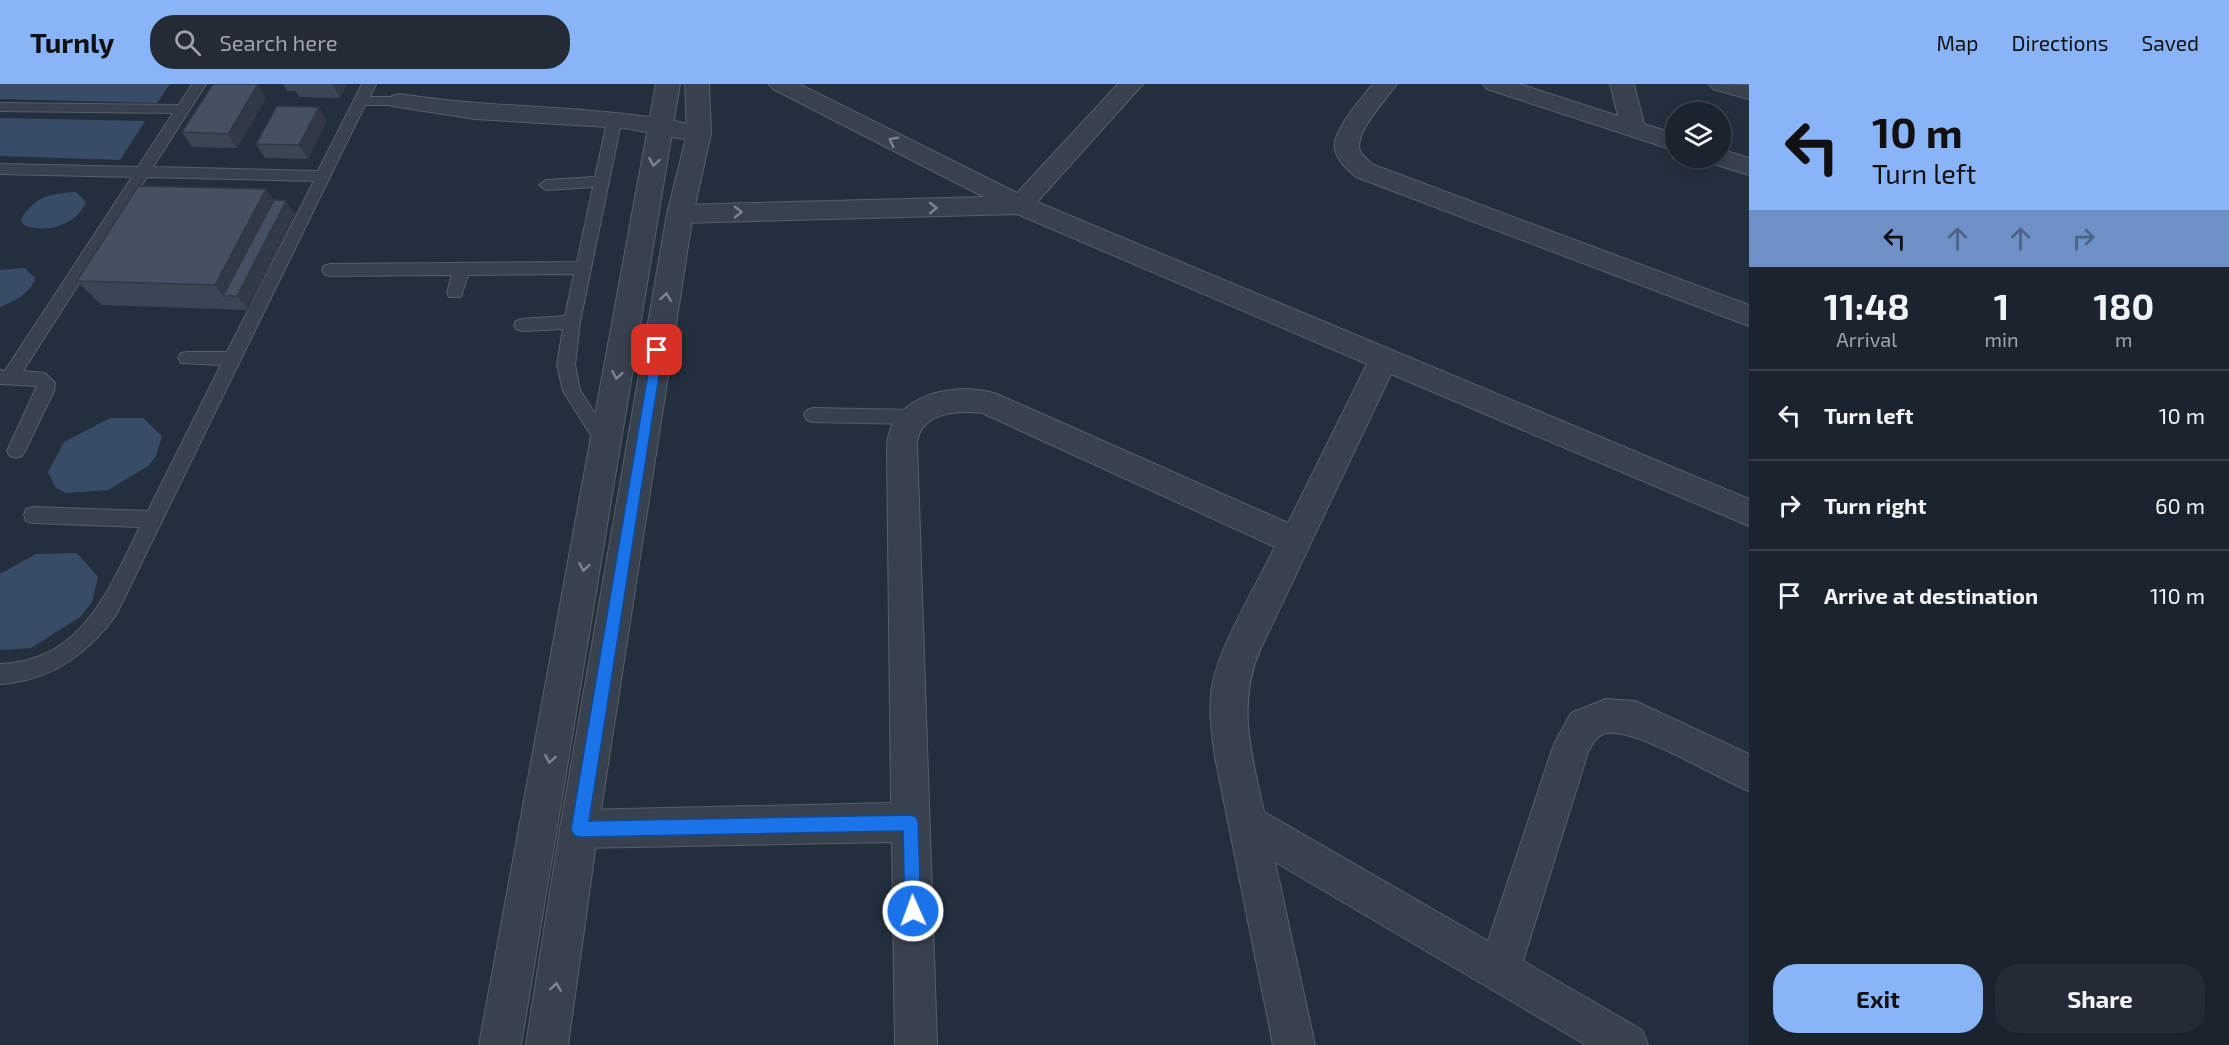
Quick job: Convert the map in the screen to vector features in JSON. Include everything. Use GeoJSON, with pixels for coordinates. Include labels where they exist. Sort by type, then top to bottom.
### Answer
{"type":"FeatureCollection","features":[{"type":"Feature","properties":{"kind":"street"},"geometry":{"type":"LineString","coordinates":[[500,1045],[668,84]]}},
{"type":"Feature","properties":{"kind":"street"},"geometry":{"type":"LineString","coordinates":[[547,1045],[579,829],[680,214],[699,134],[697,84]]}},
{"type":"Feature","properties":{"kind":"street"},"geometry":{"type":"LineString","coordinates":[[782,84],[1020,205],[1749,513]]}},
{"type":"Feature","properties":{"kind":"street"},"geometry":{"type":"LineString","coordinates":[[680,214],[1020,205],[1131,84]]}},
{"type":"Feature","properties":{"kind":"street"},"geometry":{"type":"LineString","coordinates":[[1385,84],[1347,136],[1346,147],[1352,160],[1365,171],[1749,316]]}},
{"type":"Feature","properties":{"kind":"street"},"geometry":{"type":"LineString","coordinates":[[1494,84],[1665,139]]}},
{"type":"Feature","properties":{"kind":"street"},"geometry":{"type":"LineString","coordinates":[[1622,84],[1633,129]]}},
{"type":"Feature","properties":{"kind":"street"},"geometry":{"type":"LineString","coordinates":[[1721,84],[1749,92]]}},
{"type":"Feature","properties":{"kind":"street"},"geometry":{"type":"LineString","coordinates":[[400,101],[436,107],[615,118],[661,124],[699,134]]}},
{"type":"Feature","properties":{"kind":"street"},"geometry":{"type":"LineString","coordinates":[[1731,160],[1749,166]]}},
{"type":"Feature","properties":{"kind":"street"},"geometry":{"type":"LineString","coordinates":[[1294,1045],[1233,757],[1229,722],[1230,686],[1240,654],[1384,359]]}},
{"type":"Feature","properties":{"kind":"street"},"geometry":{"type":"LineString","coordinates":[[916,1045],[902,458],[903,436],[914,417],[935,403],[960,398],[986,402],[1295,541]]}},
{"type":"Feature","properties":{"kind":"street"},"geometry":{"type":"LineString","coordinates":[[1499,971],[1572,744],[1584,725],[1606,716],[1635,718],[1749,773]]}},
{"type":"Feature","properties":{"kind":"street"},"geometry":{"type":"LineString","coordinates":[[579,829],[910,822]]}},
{"type":"Feature","properties":{"kind":"street"},"geometry":{"type":"LineString","coordinates":[[1247,824],[1627,1045]]}},
{"type":"Feature","properties":{"kind":"lane"},"geometry":{"type":"LineString","coordinates":[[5,377],[199,84]]}},
{"type":"Feature","properties":{"kind":"lane"},"geometry":{"type":"LineString","coordinates":[[0,674],[34,669],[57,659],[79,644],[96,628],[109,609],[369,84]]}},
{"type":"Feature","properties":{"kind":"lane"},"geometry":{"type":"LineString","coordinates":[[362,101],[400,101]]}},
{"type":"Feature","properties":{"kind":"lane"},"geometry":{"type":"LineString","coordinates":[[0,107],[183,110]]}},
{"type":"Feature","properties":{"kind":"lane"},"geometry":{"type":"LineString","coordinates":[[605,443],[579,405],[567,378],[567,351],[615,118]]}},
{"type":"Feature","properties":{"kind":"lane"},"geometry":{"type":"LineString","coordinates":[[0,183],[5,169],[322,176]]}},
{"type":"Feature","properties":{"kind":"lane"},"geometry":{"type":"LineString","coordinates":[[546,185],[601,182]]}},
{"type":"Feature","properties":{"kind":"lane"},"geometry":{"type":"LineString","coordinates":[[330,270],[584,268]]}},
{"type":"Feature","properties":{"kind":"lane"},"geometry":{"type":"LineString","coordinates":[[455,293],[461,269]]}},
{"type":"Feature","properties":{"kind":"lane"},"geometry":{"type":"LineString","coordinates":[[522,325],[572,322]]}},
{"type":"Feature","properties":{"kind":"lane"},"geometry":{"type":"LineString","coordinates":[[187,358],[232,359]]}},
{"type":"Feature","properties":{"kind":"lane"},"geometry":{"type":"LineString","coordinates":[[5,377],[39,378],[43,380],[46,387],[15,451]]}},
{"type":"Feature","properties":{"kind":"lane"},"geometry":{"type":"LineString","coordinates":[[813,415],[914,417]]}},
{"type":"Feature","properties":{"kind":"lane"},"geometry":{"type":"LineString","coordinates":[[33,515],[153,519]]}},
{"type":"Feature","properties":{"kind":"water"},"geometry":{"type":"Polygon","coordinates":[[[0,84],[170,84],[157,103],[0,99],[0,84]]]}},
{"type":"Feature","properties":{"kind":"water"},"geometry":{"type":"Polygon","coordinates":[[[0,118],[145,121],[120,160],[0,156],[0,118]]]}},
{"type":"Feature","properties":{"kind":"water"},"geometry":{"type":"Polygon","coordinates":[[[76,192],[86,202],[82,210],[68,222],[60,226],[41,229],[24,225],[21,219],[38,200],[51,195],[76,192]]]}},
{"type":"Feature","properties":{"kind":"water"},"geometry":{"type":"Polygon","coordinates":[[[25,268],[35,278],[30,289],[0,307],[0,270],[25,268]]]}},
{"type":"Feature","properties":{"kind":"water"},"geometry":{"type":"Polygon","coordinates":[[[110,418],[143,418],[162,436],[156,456],[148,466],[108,490],[66,493],[56,488],[48,472],[64,442],[110,418]]]}},
{"type":"Feature","properties":{"kind":"water"},"geometry":{"type":"Polygon","coordinates":[[[77,553],[98,577],[92,602],[80,617],[31,648],[0,650],[0,574],[36,554],[77,553]]]}},
{"type":"Feature","properties":{"kind":"building"},"geometry":{"type":"Polygon","coordinates":[[[213,84],[258,84],[228,134],[182,132],[213,84]]]}},
{"type":"Feature","properties":{"kind":"building"},"geometry":{"type":"Polygon","coordinates":[[[277,106],[319,107],[299,145],[256,144],[277,106]]]}},
{"type":"Feature","properties":{"kind":"building"},"geometry":{"type":"Polygon","coordinates":[[[138,186],[266,189],[215,285],[77,281],[138,186]]]}},
{"type":"Feature","properties":{"kind":"building"},"geometry":{"type":"Polygon","coordinates":[[[274,200],[286,201],[237,296],[223,296],[274,200]]]}},
{"type":"Feature","properties":{"kind":"route"},"geometry":{"type":"LineString","coordinates":[[657,350],[579,829],[910,822],[913,911]]}}]}
